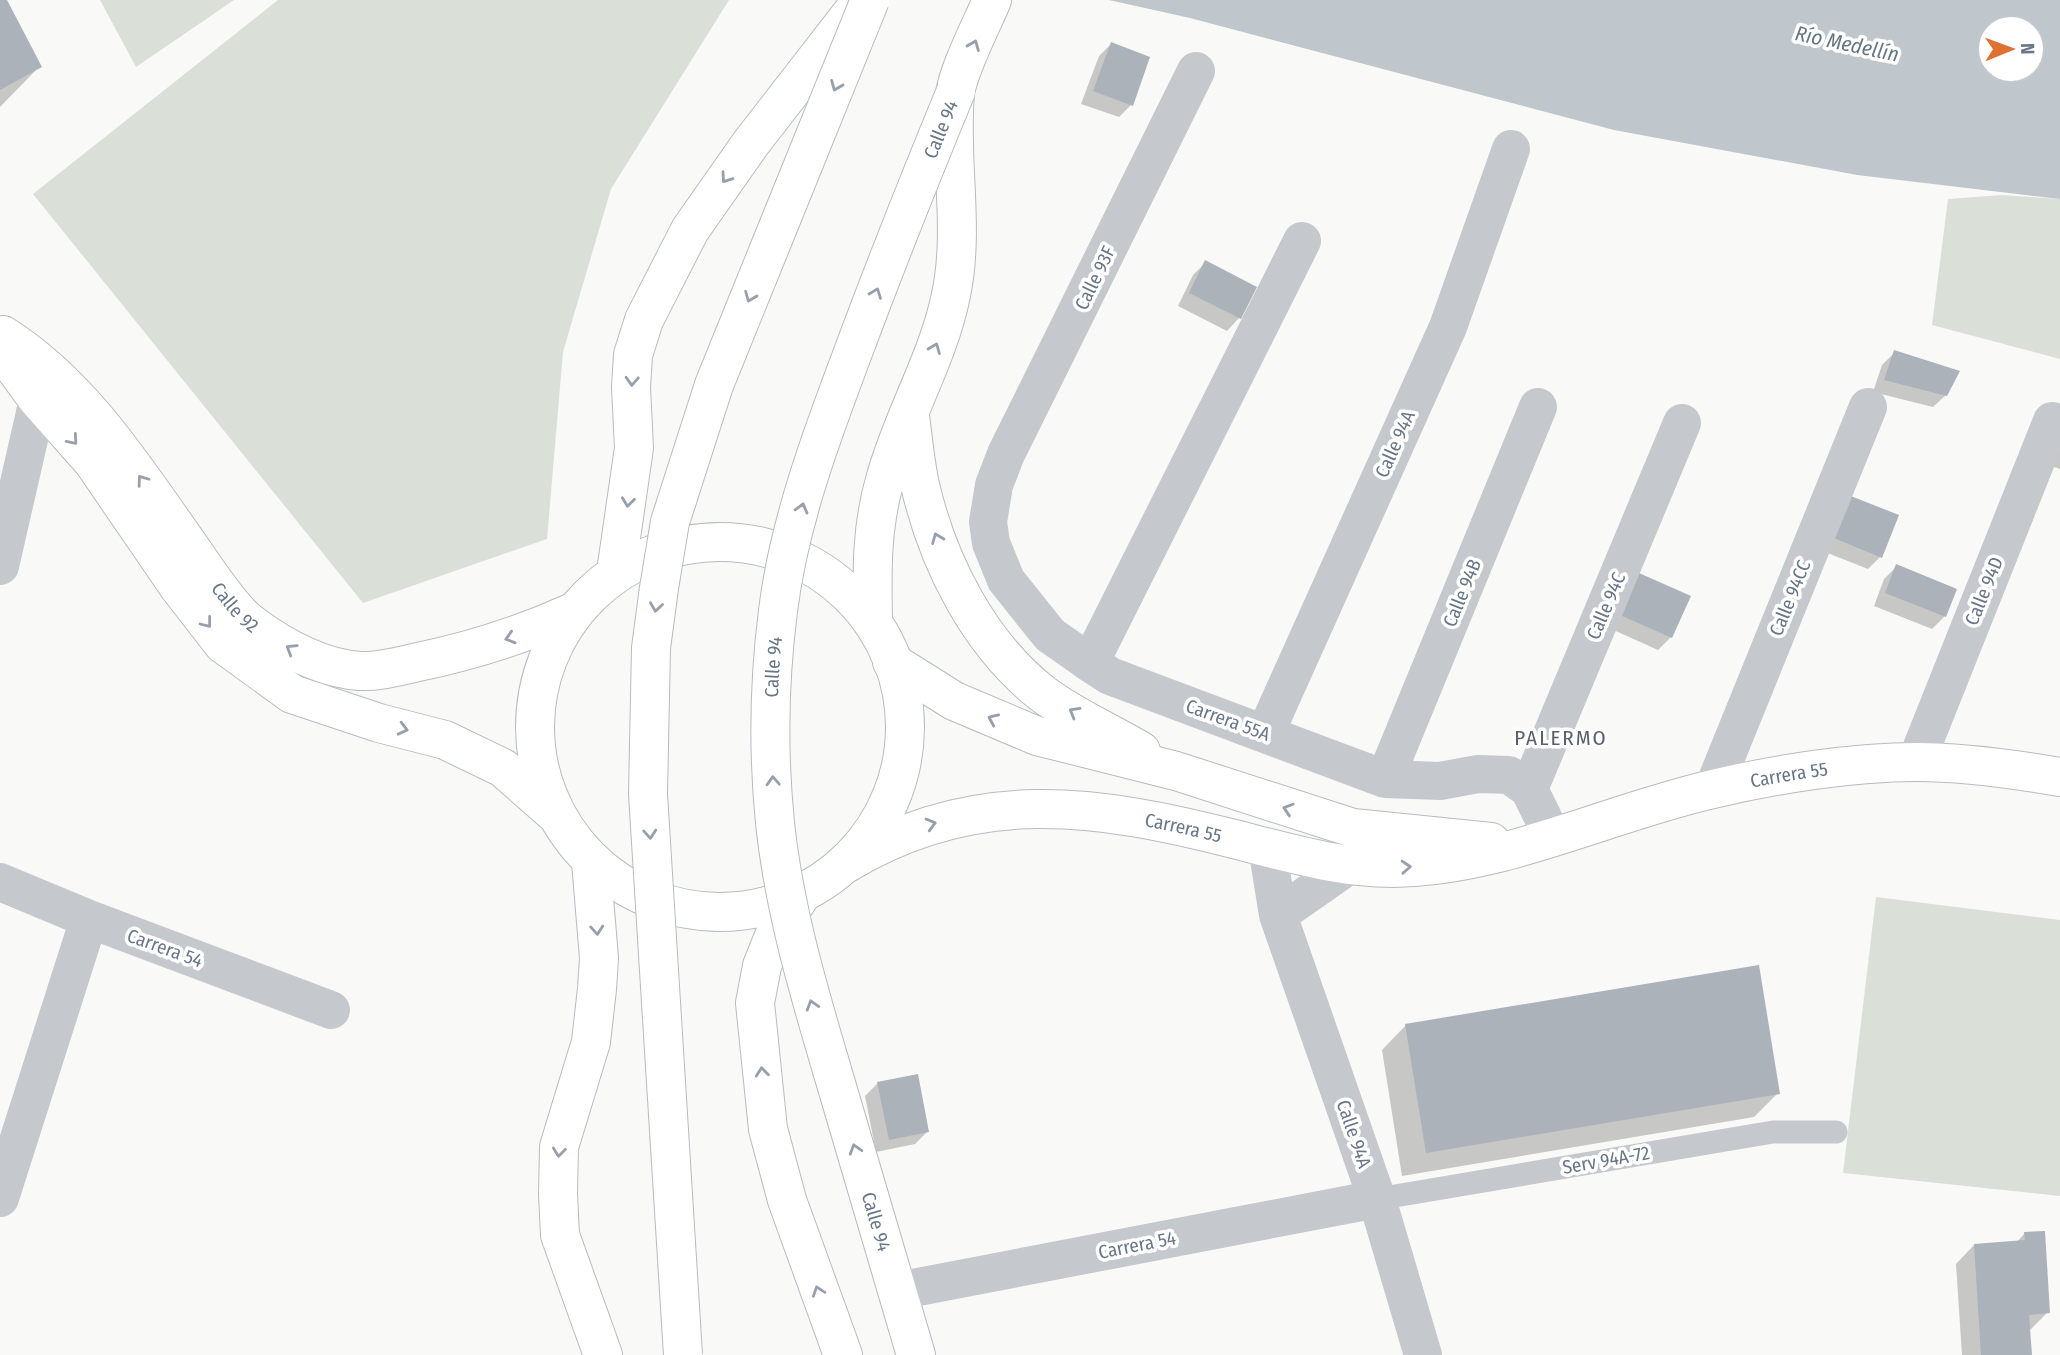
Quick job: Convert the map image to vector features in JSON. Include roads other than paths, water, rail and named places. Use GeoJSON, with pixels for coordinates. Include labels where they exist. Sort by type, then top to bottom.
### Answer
{"type":"FeatureCollection","features":[{"type":"Feature","properties":{"kind":"main road"},"geometry":{"type":"LineString","coordinates":[[616,572],[627,508],[633,434],[633,355],[644,320],[690,230],[751,144],[862,0]]}},
{"type":"Feature","properties":{"kind":"main road"},"geometry":{"type":"LineString","coordinates":[[683,1355],[648,794],[651,648],[670,522],[714,385],[870,0]]}},
{"type":"Feature","properties":{"kind":"main road","name":"Calle 94"},"geometry":{"type":"LineString","coordinates":[[916,1355],[805,982],[775,823],[771,749],[772,669],[778,609],[789,554],[823,432],[992,0]]}},
{"type":"Feature","properties":{"kind":"main road"},"geometry":{"type":"LineString","coordinates":[[873,622],[872,549],[903,472],[909,411],[939,335],[956,268],[959,233],[954,149],[956,91]]}},
{"type":"Feature","properties":{"kind":"main road","name":"Calle 92"},"geometry":{"type":"LineString","coordinates":[[0,334],[39,359],[76,395],[111,437],[248,622],[309,660],[361,671],[396,667],[488,645],[573,612]]}},
{"type":"Feature","properties":{"kind":"main road","name":"Calle 92"},"geometry":{"type":"LineString","coordinates":[[0,348],[38,400],[93,462],[178,586],[223,644],[292,694],[379,723],[445,740],[503,768],[557,816]]}},
{"type":"Feature","properties":{"kind":"main road"},"geometry":{"type":"LineString","coordinates":[[903,472],[933,527],[962,600],[1001,652],[1043,694],[1176,771]]}},
{"type":"Feature","properties":{"kind":"main road"},"geometry":{"type":"LineString","coordinates":[[725,540],[782,551],[833,579],[873,622],[892,662],[905,721],[900,773],[880,822],[847,863],[801,895],[747,912],[691,911],[637,894],[591,862],[557,816],[538,765],[535,711],[547,659],[573,612],[616,572],[668,547],[725,540]]}},
{"type":"Feature","properties":{"kind":"main road","name":"Carrera 55"},"geometry":{"type":"LineString","coordinates":[[892,662],[954,701],[1037,736],[1176,771],[1353,828],[1539,840]]}},
{"type":"Feature","properties":{"kind":"main road","name":"Carrera 55"},"geometry":{"type":"LineString","coordinates":[[847,863],[917,828],[961,816],[1027,808],[1121,813],[1349,866],[1436,866],[1539,840],[1713,789],[1816,771],[1916,762],[2002,768],[2060,777]]}},
{"type":"Feature","properties":{"kind":"main road"},"geometry":{"type":"LineString","coordinates":[[591,862],[599,958],[592,1042],[559,1147],[558,1194],[560,1235],[603,1355]]}},
{"type":"Feature","properties":{"kind":"main road"},"geometry":{"type":"LineString","coordinates":[[801,895],[774,936],[762,966],[755,1003],[768,1129],[787,1200],[843,1355]]}},
{"type":"Feature","properties":{"kind":"street","name":"Calle 93F"},"geometry":{"type":"LineString","coordinates":[[994,485],[1196,71]]}},
{"type":"Feature","properties":{"kind":"street","name":"Calle 94A"},"geometry":{"type":"LineString","coordinates":[[1265,734],[1448,327],[1511,149]]}},
{"type":"Feature","properties":{"kind":"street"},"geometry":{"type":"LineString","coordinates":[[1090,663],[1302,241]]}},
{"type":"Feature","properties":{"kind":"street"},"geometry":{"type":"LineString","coordinates":[[0,566],[38,400]]}},
{"type":"Feature","properties":{"kind":"street","name":"Calle 94B"},"geometry":{"type":"LineString","coordinates":[[1385,779],[1538,407]]}},
{"type":"Feature","properties":{"kind":"street","name":"Calle 94CC"},"geometry":{"type":"LineString","coordinates":[[1713,789],[1868,407]]}},
{"type":"Feature","properties":{"kind":"street","name":"Calle 94D"},"geometry":{"type":"LineString","coordinates":[[1916,762],[2052,421]]}},
{"type":"Feature","properties":{"kind":"street","name":"Calle 94C"},"geometry":{"type":"LineString","coordinates":[[1530,789],[1682,423]]}},
{"type":"Feature","properties":{"kind":"street","name":"Carrera 55A"},"geometry":{"type":"LineString","coordinates":[[994,485],[988,522],[991,543],[1006,580],[1050,635],[1110,676],[1385,779],[1440,781],[1478,774],[1509,775],[1530,789]]}},
{"type":"Feature","properties":{"kind":"street"},"geometry":{"type":"LineString","coordinates":[[1530,789],[1539,840]]}},
{"type":"Feature","properties":{"kind":"street","name":"Calle 94A"},"geometry":{"type":"LineString","coordinates":[[1267,847],[1278,915],[1377,1199],[1423,1355]]}},
{"type":"Feature","properties":{"kind":"street"},"geometry":{"type":"LineString","coordinates":[[1278,915],[1349,866]]}},
{"type":"Feature","properties":{"kind":"street","name":"Carrera 54"},"geometry":{"type":"LineString","coordinates":[[0,882],[89,919],[331,1010]]}},
{"type":"Feature","properties":{"kind":"street"},"geometry":{"type":"LineString","coordinates":[[0,1198],[89,919]]}},
{"type":"Feature","properties":{"kind":"street","name":"Carrera 54"},"geometry":{"type":"LineString","coordinates":[[897,1291],[1377,1199]]}},
{"type":"Feature","properties":{"kind":"lane","name":"Serv 94A-72"},"geometry":{"type":"LineString","coordinates":[[1377,1199],[1773,1132],[1836,1132]]}},
{"type":"Feature","properties":{"kind":"water","name":"Río Medellín"},"geometry":{"type":"Polygon","coordinates":[[[1109,0],[2060,0],[2060,199],[1857,175],[1614,130],[1190,18],[1109,0]]]}},
{"type":"Feature","properties":{"kind":"district","name":"PALERMO"},"geometry":{"type":"Point","coordinates":[1561,738]}}]}
